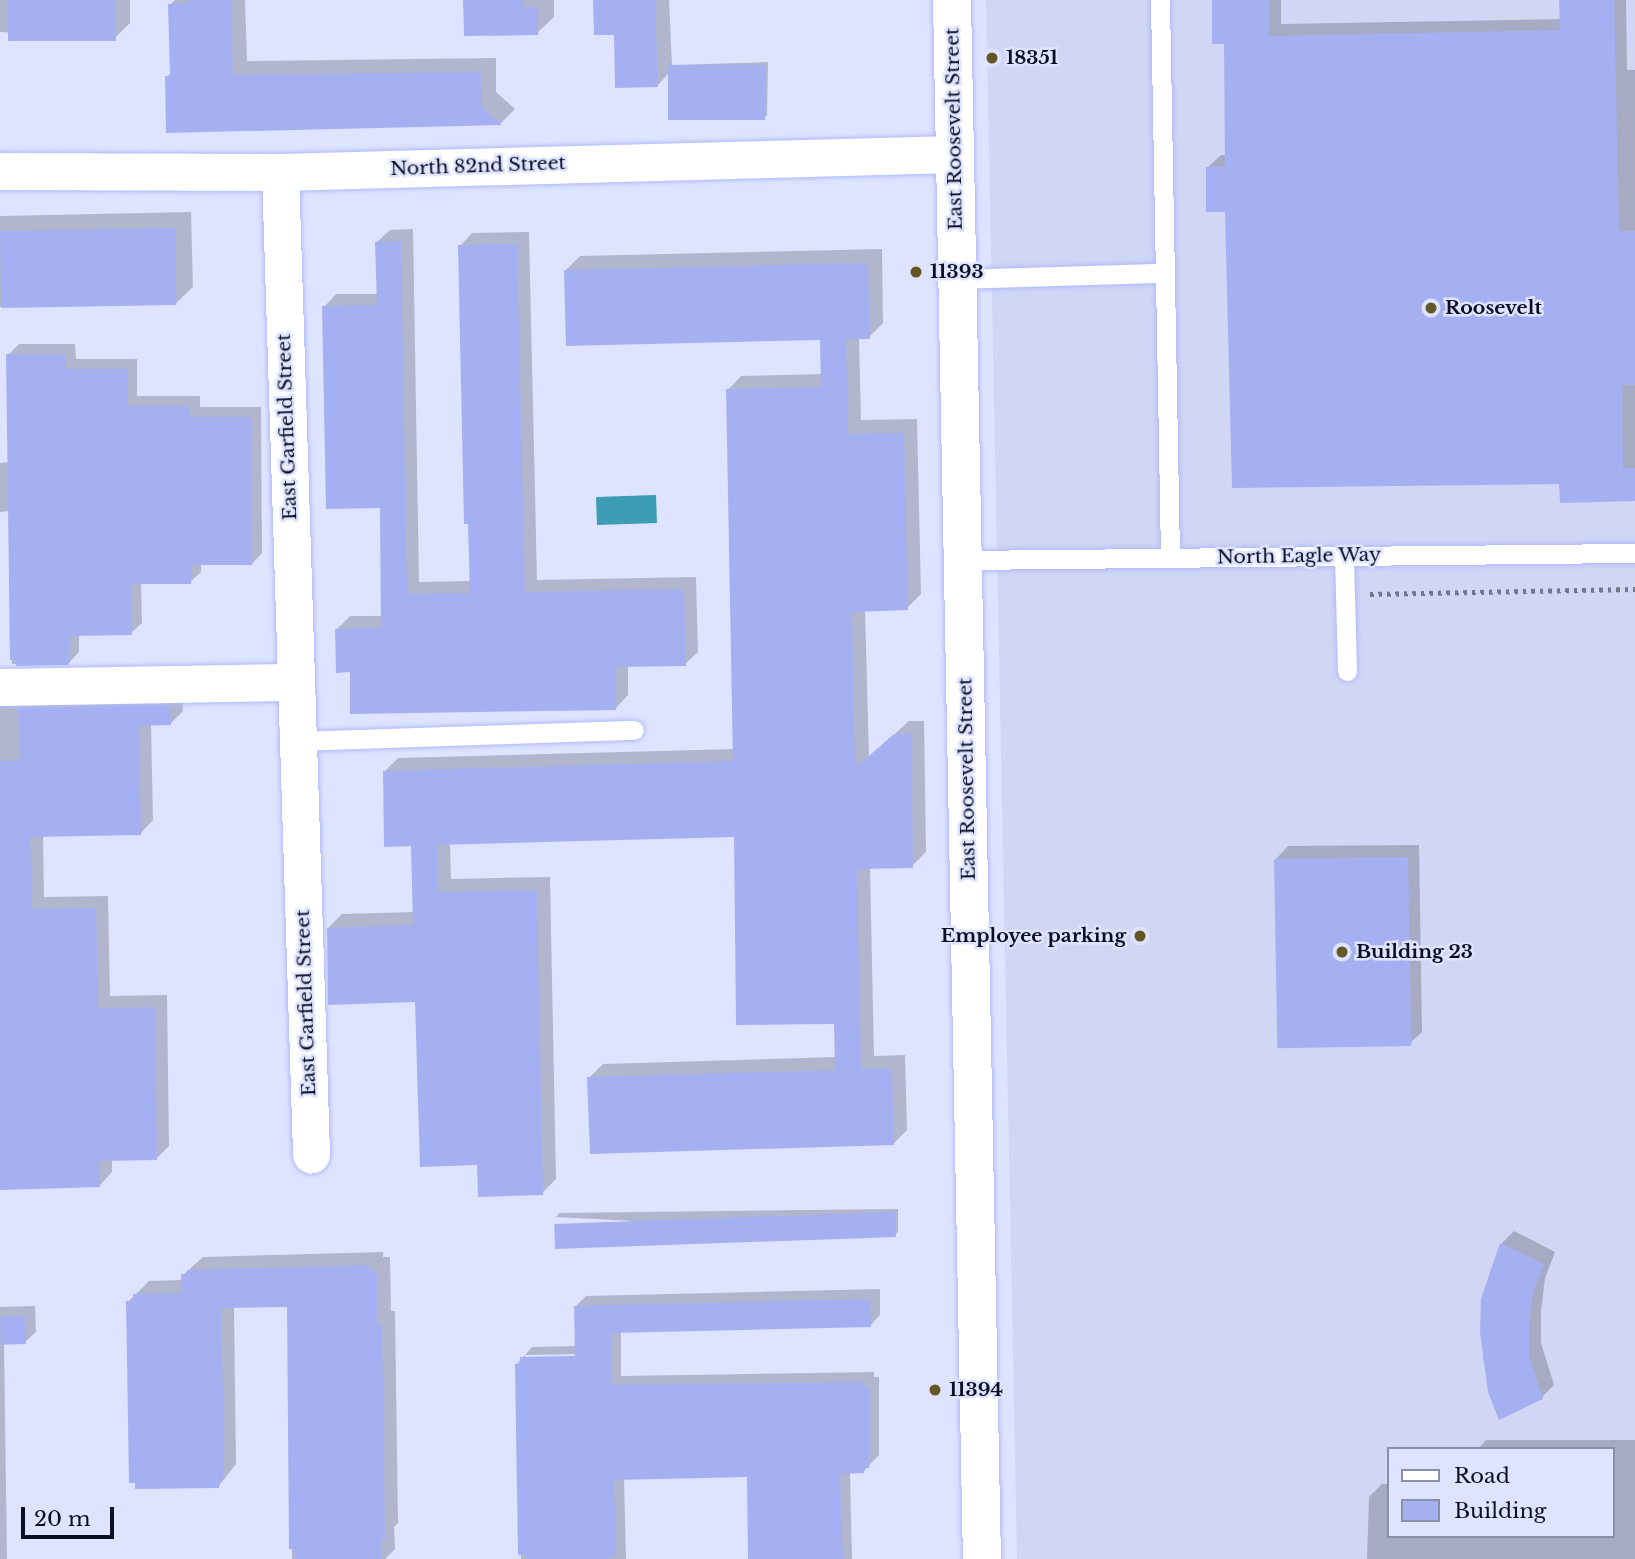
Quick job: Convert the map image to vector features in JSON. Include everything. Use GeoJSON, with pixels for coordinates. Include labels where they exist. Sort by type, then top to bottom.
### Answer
{"type":"FeatureCollection","features":[{"type":"Feature","properties":{"kind":"street","name":"East Roosevelt Street"},"geometry":{"type":"LineString","coordinates":[[952,0],[982,1559]]}},
{"type":"Feature","properties":{"kind":"street","name":"North 82nd Street"},"geometry":{"type":"LineString","coordinates":[[0,171],[280,172],[955,154]]}},
{"type":"Feature","properties":{"kind":"street","name":"East Garfield Street"},"geometry":{"type":"LineString","coordinates":[[280,172],[311,1155]]}},
{"type":"Feature","properties":{"kind":"street"},"geometry":{"type":"LineString","coordinates":[[0,687],[296,682]]}},
{"type":"Feature","properties":{"kind":"lane"},"geometry":{"type":"LineString","coordinates":[[1160,0],[1170,557]]}},
{"type":"Feature","properties":{"kind":"lane"},"geometry":{"type":"LineString","coordinates":[[957,279],[1163,273]]}},
{"type":"Feature","properties":{"kind":"lane","name":"North Eagle Way"},"geometry":{"type":"LineString","coordinates":[[962,560],[1635,552]]}},
{"type":"Feature","properties":{"kind":"lane"},"geometry":{"type":"LineString","coordinates":[[1344,556],[1347,671]]}},
{"type":"Feature","properties":{"kind":"lane"},"geometry":{"type":"LineString","coordinates":[[298,741],[634,730]]}},
{"type":"Feature","properties":{"kind":"path"},"geometry":{"type":"LineString","coordinates":[[1345,594],[1635,589]]}},
{"type":"Feature","properties":{"kind":"shaded area"},"geometry":{"type":"Polygon","coordinates":[[[986,0],[1635,0],[1635,1559],[1017,1559],[986,0]]]}},
{"type":"Feature","properties":{"kind":"water"},"geometry":{"type":"Polygon","coordinates":[[[656,495],[657,523],[597,525],[596,497],[656,495]]]}},
{"type":"Feature","properties":{"kind":"building"},"geometry":{"type":"Polygon","coordinates":[[[8,0],[116,0],[116,41],[8,41],[8,0]]]}},
{"type":"Feature","properties":{"kind":"building"},"geometry":{"type":"Polygon","coordinates":[[[188,0],[231,0],[233,75],[481,72],[482,107],[502,125],[166,133],[165,76],[170,76],[168,4],[188,3],[188,0]]]}},
{"type":"Feature","properties":{"kind":"building"},"geometry":{"type":"Polygon","coordinates":[[[463,0],[524,0],[524,7],[538,7],[538,35],[464,36],[463,0]]]}},
{"type":"Feature","properties":{"kind":"building"},"geometry":{"type":"Polygon","coordinates":[[[593,0],[655,0],[658,87],[615,88],[614,35],[594,35],[593,0]]]}},
{"type":"Feature","properties":{"kind":"building","name":"Roosevelt"},"geometry":{"type":"Polygon","coordinates":[[[1212,0],[1269,0],[1269,36],[1560,30],[1559,0],[1614,0],[1619,231],[1635,231],[1635,385],[1622,385],[1623,468],[1635,468],[1635,501],[1560,503],[1559,484],[1232,488],[1225,212],[1206,212],[1206,167],[1225,166],[1224,44],[1212,44],[1212,0]]]}},
{"type":"Feature","properties":{"kind":"building"},"geometry":{"type":"Polygon","coordinates":[[[668,65],[765,65],[765,120],[668,120],[668,65]]]}},
{"type":"Feature","properties":{"kind":"building"},"geometry":{"type":"Polygon","coordinates":[[[175,228],[176,305],[1,308],[0,231],[175,228]]]}},
{"type":"Feature","properties":{"kind":"building"},"geometry":{"type":"Polygon","coordinates":[[[401,241],[407,594],[470,593],[468,524],[464,524],[458,245],[517,244],[525,592],[684,589],[686,666],[616,667],[616,710],[350,714],[350,672],[336,673],[335,629],[381,628],[380,508],[326,509],[322,306],[377,305],[375,242],[401,241]]]}},
{"type":"Feature","properties":{"kind":"building"},"geometry":{"type":"Polygon","coordinates":[[[868,263],[870,339],[846,339],[848,434],[904,433],[908,610],[852,612],[855,768],[893,735],[911,734],[913,868],[857,869],[861,1069],[892,1069],[894,1145],[590,1154],[587,1077],[835,1070],[834,1024],[736,1025],[734,837],[437,845],[438,892],[537,890],[543,1195],[478,1197],[477,1165],[420,1167],[415,1002],[328,1005],[327,928],[413,925],[411,846],[384,847],[383,771],[733,761],[726,389],[821,387],[820,340],[566,346],[564,270],[868,263]]]}},
{"type":"Feature","properties":{"kind":"building"},"geometry":{"type":"Polygon","coordinates":[[[6,354],[65,354],[66,369],[127,369],[127,406],[190,406],[190,417],[251,417],[252,565],[191,565],[191,584],[131,584],[132,635],[69,636],[69,665],[16,666],[16,660],[10,660],[6,354]]]}},
{"type":"Feature","properties":{"kind":"building"},"geometry":{"type":"Polygon","coordinates":[[[170,705],[171,725],[139,726],[141,835],[30,837],[32,909],[96,908],[98,1008],[155,1007],[157,1160],[100,1161],[100,1187],[0,1190],[0,761],[20,761],[18,708],[170,705]]]}},
{"type":"Feature","properties":{"kind":"building","name":"Building 23"},"geometry":{"type":"Polygon","coordinates":[[[1408,857],[1411,1046],[1277,1048],[1274,859],[1408,857]]]}},
{"type":"Feature","properties":{"kind":"building"},"geometry":{"type":"Polygon","coordinates":[[[895,1212],[896,1237],[555,1249],[554,1224],[895,1212]]]}},
{"type":"Feature","properties":{"kind":"building"},"geometry":{"type":"Polygon","coordinates":[[[1500,1243],[1544,1264],[1533,1292],[1529,1325],[1529,1356],[1543,1399],[1499,1420],[1488,1392],[1480,1332],[1481,1299],[1500,1243]]]}},
{"type":"Feature","properties":{"kind":"building"},"geometry":{"type":"Polygon","coordinates":[[[370,1265],[370,1271],[377,1270],[377,1324],[382,1324],[385,1539],[381,1539],[382,1559],[295,1559],[294,1549],[289,1549],[287,1307],[221,1308],[224,1447],[223,1480],[219,1480],[219,1488],[135,1489],[135,1483],[129,1483],[126,1301],[133,1301],[133,1294],[182,1293],[181,1274],[187,1274],[187,1270],[370,1265]]]}},
{"type":"Feature","properties":{"kind":"building"},"geometry":{"type":"Polygon","coordinates":[[[870,1299],[871,1327],[611,1333],[612,1385],[864,1382],[864,1387],[869,1387],[869,1468],[864,1468],[864,1473],[840,1474],[843,1559],[748,1559],[747,1477],[614,1480],[616,1556],[610,1556],[610,1559],[525,1559],[525,1555],[518,1555],[515,1364],[520,1364],[520,1357],[575,1356],[574,1306],[870,1299]]]}},
{"type":"Feature","properties":{"kind":"building"},"geometry":{"type":"Polygon","coordinates":[[[25,1316],[26,1344],[1,1345],[0,1317],[25,1316]]]}},
{"type":"Feature","properties":{"kind":"place","name":"18351"},"geometry":{"type":"Point","coordinates":[992,58]}},
{"type":"Feature","properties":{"kind":"place","name":"11393"},"geometry":{"type":"Point","coordinates":[916,272]}},
{"type":"Feature","properties":{"kind":"place","name":"Roosevelt"},"geometry":{"type":"Point","coordinates":[1431,308]}},
{"type":"Feature","properties":{"kind":"place","name":"Employee parking"},"geometry":{"type":"Point","coordinates":[1140,936]}},
{"type":"Feature","properties":{"kind":"place","name":"Building 23"},"geometry":{"type":"Point","coordinates":[1342,952]}},
{"type":"Feature","properties":{"kind":"place","name":"11394"},"geometry":{"type":"Point","coordinates":[935,1390]}}]}
